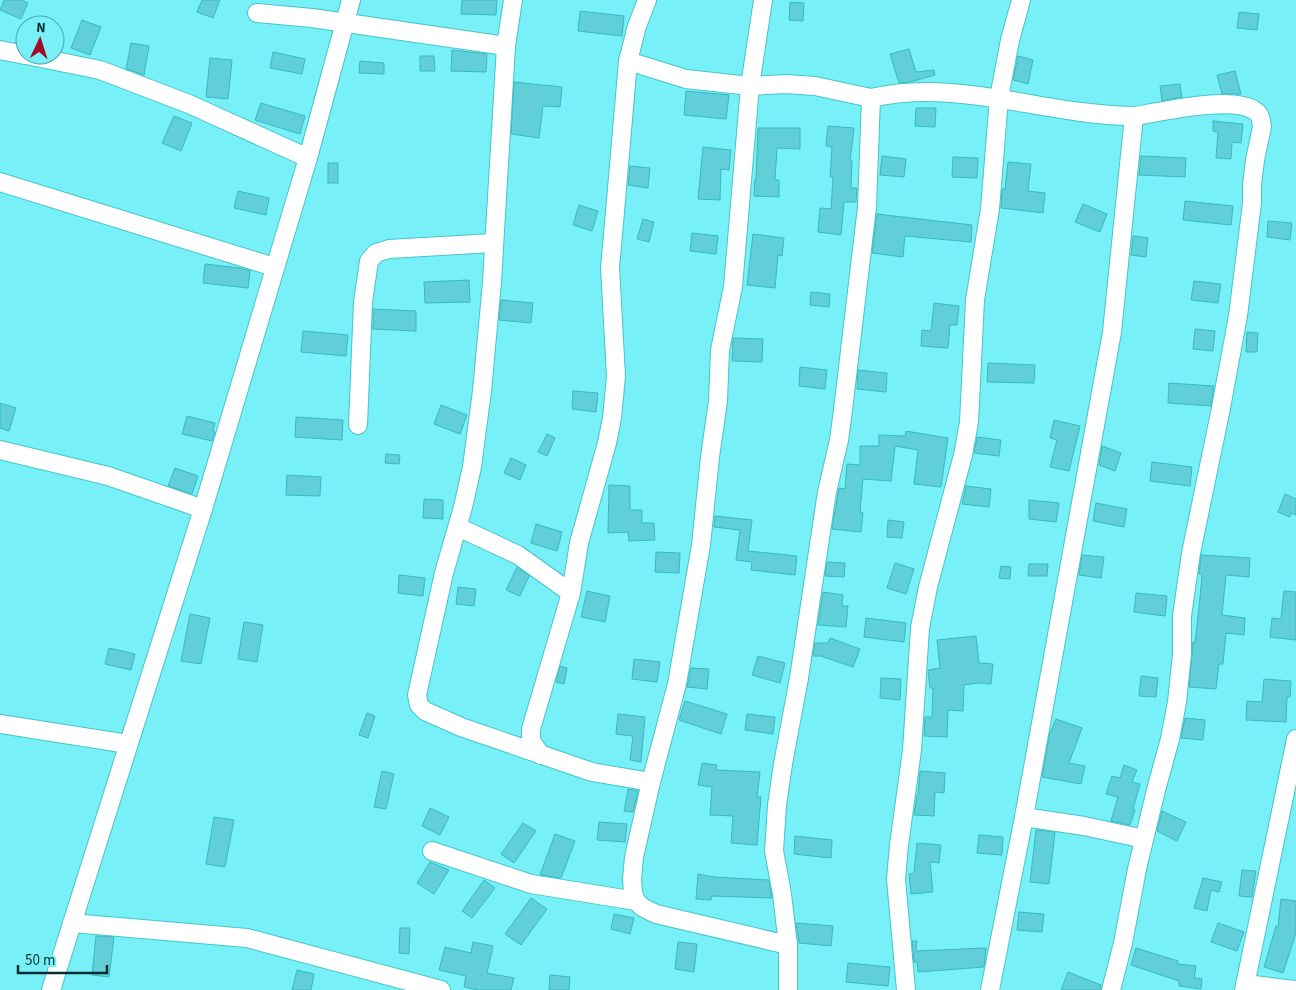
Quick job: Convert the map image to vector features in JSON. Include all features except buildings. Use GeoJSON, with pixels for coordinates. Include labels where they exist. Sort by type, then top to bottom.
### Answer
{"type":"FeatureCollection","features":[{"type":"Feature","properties":{"kind":"street"},"geometry":{"type":"LineString","coordinates":[[51,990],[202,508],[308,158],[351,0]]}},
{"type":"Feature","properties":{"kind":"street"},"geometry":{"type":"LineString","coordinates":[[513,0],[506,46],[494,243],[482,391],[472,467],[463,507],[444,573],[417,695],[419,705],[425,711],[439,718],[592,772],[651,782]]}},
{"type":"Feature","properties":{"kind":"street"},"geometry":{"type":"LineString","coordinates":[[541,755],[530,741],[531,729],[571,593],[579,543],[607,443],[612,418],[616,376],[610,267],[628,61],[637,26],[647,0]]}},
{"type":"Feature","properties":{"kind":"street"},"geometry":{"type":"LineString","coordinates":[[763,0],[750,86],[733,287],[720,350],[718,400],[710,457],[702,545],[676,684],[634,857],[632,893],[642,907],[656,914],[788,945]]}},
{"type":"Feature","properties":{"kind":"street"},"geometry":{"type":"LineString","coordinates":[[906,990],[896,879],[912,750],[920,628],[928,587],[963,455],[969,422],[973,366],[972,331],[974,308],[990,209],[999,98],[1010,40],[1021,0]]}},
{"type":"Feature","properties":{"kind":"street"},"geometry":{"type":"LineString","coordinates":[[257,13],[312,18],[506,46]]}},
{"type":"Feature","properties":{"kind":"street"},"geometry":{"type":"LineString","coordinates":[[0,50],[15,53]]}},
{"type":"Feature","properties":{"kind":"street"},"geometry":{"type":"LineString","coordinates":[[628,61],[686,79],[750,86],[786,84],[815,86],[871,98],[884,95],[944,92],[999,98],[1049,108],[1134,116],[1197,106],[1229,104],[1245,106],[1256,111],[1261,119],[1262,128],[1253,176],[1252,203],[1238,316],[1189,562],[1182,616],[1182,654],[1177,702],[1170,739],[1144,839],[1123,943],[1111,990]]}},
{"type":"Feature","properties":{"kind":"street"},"geometry":{"type":"LineString","coordinates":[[65,63],[100,70],[189,104],[308,158]]}},
{"type":"Feature","properties":{"kind":"street"},"geometry":{"type":"LineString","coordinates":[[788,990],[788,945],[782,894],[774,851],[778,805],[782,764],[802,660],[827,492],[844,410],[867,207],[871,98]]}},
{"type":"Feature","properties":{"kind":"street"},"geometry":{"type":"LineString","coordinates":[[990,990],[1024,817],[1112,332],[1134,116]]}},
{"type":"Feature","properties":{"kind":"street"},"geometry":{"type":"LineString","coordinates":[[0,182],[274,267]]}},
{"type":"Feature","properties":{"kind":"street"},"geometry":{"type":"LineString","coordinates":[[358,425],[363,302],[369,261],[376,253],[389,248],[494,243]]}},
{"type":"Feature","properties":{"kind":"street"},"geometry":{"type":"LineString","coordinates":[[0,450],[108,476],[202,508]]}},
{"type":"Feature","properties":{"kind":"street"},"geometry":{"type":"LineString","coordinates":[[458,527],[518,555],[571,593]]}},
{"type":"Feature","properties":{"kind":"street"},"geometry":{"type":"LineString","coordinates":[[0,724],[128,744]]}},
{"type":"Feature","properties":{"kind":"street"},"geometry":{"type":"LineString","coordinates":[[1296,739],[1245,987],[1296,990]]}},
{"type":"Feature","properties":{"kind":"street"},"geometry":{"type":"LineString","coordinates":[[1024,817],[1084,826],[1144,839]]}},
{"type":"Feature","properties":{"kind":"street"},"geometry":{"type":"LineString","coordinates":[[432,852],[531,884],[636,901]]}},
{"type":"Feature","properties":{"kind":"street"},"geometry":{"type":"LineString","coordinates":[[72,923],[247,938],[441,990]]}}]}
